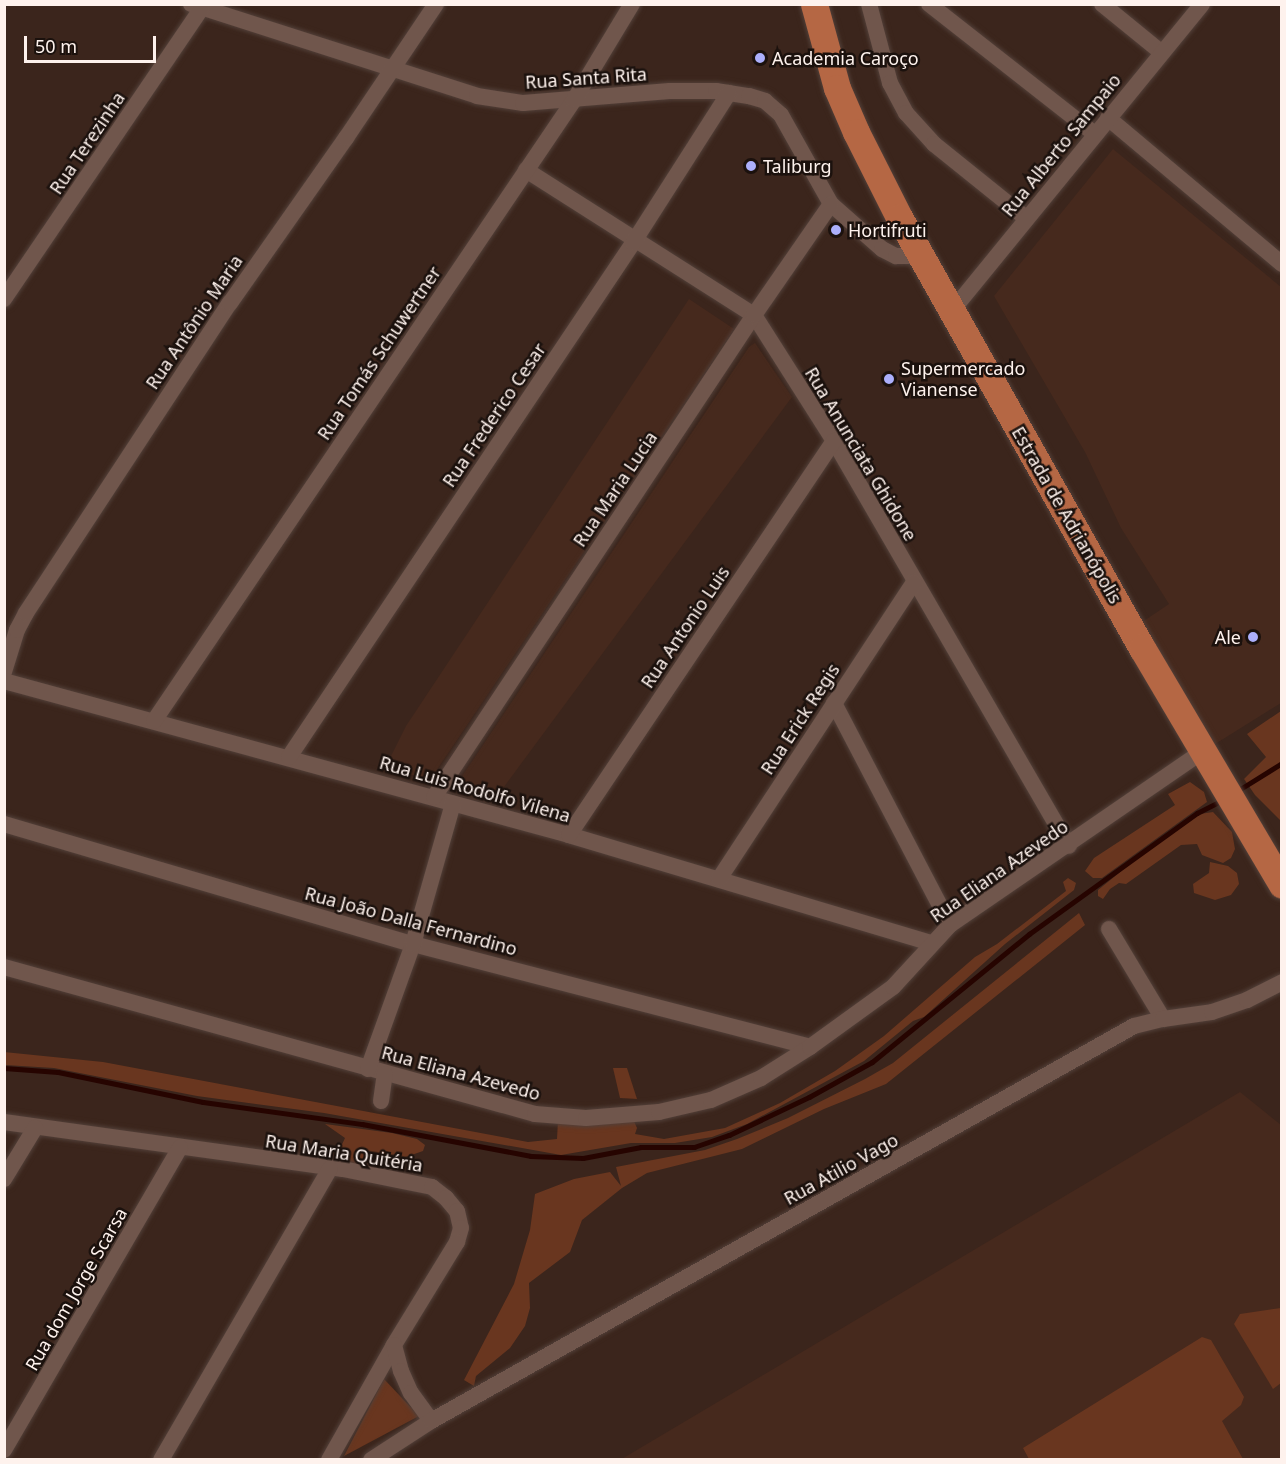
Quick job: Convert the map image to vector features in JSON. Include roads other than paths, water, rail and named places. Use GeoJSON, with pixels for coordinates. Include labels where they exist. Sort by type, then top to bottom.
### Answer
{"type":"FeatureCollection","features":[{"type":"Feature","properties":{"kind":"main road","name":"Estrada de Adrianópolis"},"geometry":{"type":"LineString","coordinates":[[814,4],[837,88],[856,132],[920,256],[1207,760],[1281,885]]}},
{"type":"Feature","properties":{"kind":"street","name":"Rua Antônio Maria"},"geometry":{"type":"LineString","coordinates":[[4,672],[17,630],[26,613],[230,303],[393,70],[436,4]]}},
{"type":"Feature","properties":{"kind":"street","name":"Rua Tomás Schuwertner"},"geometry":{"type":"LineString","coordinates":[[154,721],[574,100],[632,4]]}},
{"type":"Feature","properties":{"kind":"street"},"geometry":{"type":"LineString","coordinates":[[869,4],[890,83],[906,113],[933,144],[1026,218]]}},
{"type":"Feature","properties":{"kind":"street"},"geometry":{"type":"LineString","coordinates":[[929,4],[1095,134]]}},
{"type":"Feature","properties":{"kind":"street"},"geometry":{"type":"LineString","coordinates":[[1102,4],[1162,53]]}},
{"type":"Feature","properties":{"kind":"street","name":"Rua Alberto Sampaio"},"geometry":{"type":"LineString","coordinates":[[951,312],[1202,4]]}},
{"type":"Feature","properties":{"kind":"street","name":"Rua Santa Rita"},"geometry":{"type":"LineString","coordinates":[[197,6],[477,96],[523,103],[670,92],[729,93],[765,101],[781,115],[831,204],[882,249],[896,256],[920,256]]}},
{"type":"Feature","properties":{"kind":"street","name":"Rua Terezinha"},"geometry":{"type":"LineString","coordinates":[[4,299],[197,6]]}},
{"type":"Feature","properties":{"kind":"street","name":"Rua Frederico Cesar"},"geometry":{"type":"LineString","coordinates":[[289,757],[635,240],[729,93]]}},
{"type":"Feature","properties":{"kind":"street"},"geometry":{"type":"LineString","coordinates":[[1108,118],[1281,264]]}},
{"type":"Feature","properties":{"kind":"street","name":"Rua Anunciata Ghidone"},"geometry":{"type":"LineString","coordinates":[[526,170],[754,315],[834,441],[1069,846]]}},
{"type":"Feature","properties":{"kind":"street","name":"Rua Maria Lucia"},"geometry":{"type":"LineString","coordinates":[[434,797],[754,315],[831,204]]}},
{"type":"Feature","properties":{"kind":"street","name":"Rua Antonio Luis"},"geometry":{"type":"LineString","coordinates":[[569,835],[834,441]]}},
{"type":"Feature","properties":{"kind":"street","name":"Rua Erick Regis"},"geometry":{"type":"LineString","coordinates":[[719,879],[914,582]]}},
{"type":"Feature","properties":{"kind":"street","name":"Rua Luis Rodolfo Vilena"},"geometry":{"type":"LineString","coordinates":[[4,681],[569,835],[932,943]]}},
{"type":"Feature","properties":{"kind":"street"},"geometry":{"type":"LineString","coordinates":[[834,703],[950,925]]}},
{"type":"Feature","properties":{"kind":"street","name":"Rua Eliana Azevedo"},"geometry":{"type":"LineString","coordinates":[[4,967],[368,1070],[535,1114],[586,1118],[659,1112],[711,1100],[761,1078],[810,1047],[893,987],[950,925],[1069,846],[1207,760]]}},
{"type":"Feature","properties":{"kind":"street"},"geometry":{"type":"LineString","coordinates":[[368,1070],[413,944],[453,804]]}},
{"type":"Feature","properties":{"kind":"street","name":"Rua João Dalla Fernardino"},"geometry":{"type":"LineString","coordinates":[[4,824],[413,944],[810,1047]]}},
{"type":"Feature","properties":{"kind":"street"},"geometry":{"type":"LineString","coordinates":[[1109,929],[1163,1018]]}},
{"type":"Feature","properties":{"kind":"street","name":"Rua Atilio Vago"},"geometry":{"type":"LineString","coordinates":[[371,1460],[430,1421],[1134,1026],[1163,1018],[1212,1012],[1247,1000],[1281,982]]}},
{"type":"Feature","properties":{"kind":"street"},"geometry":{"type":"LineString","coordinates":[[381,1101],[385,1074]]}},
{"type":"Feature","properties":{"kind":"street","name":"Rua Maria Quitéria"},"geometry":{"type":"LineString","coordinates":[[4,1122],[330,1168],[432,1187],[447,1198],[457,1211],[461,1228],[457,1242],[394,1345],[329,1460]]}},
{"type":"Feature","properties":{"kind":"street"},"geometry":{"type":"LineString","coordinates":[[4,1179],[35,1128]]}},
{"type":"Feature","properties":{"kind":"street","name":"Rua dom Jorge Scarsa"},"geometry":{"type":"LineString","coordinates":[[4,1450],[180,1147]]}},
{"type":"Feature","properties":{"kind":"street"},"geometry":{"type":"LineString","coordinates":[[161,1460],[330,1168]]}},
{"type":"Feature","properties":{"kind":"street"},"geometry":{"type":"LineString","coordinates":[[394,1345],[401,1371],[411,1393],[430,1421]]}},
{"type":"Feature","properties":{"kind":"waterway"},"geometry":{"type":"LineString","coordinates":[[1237,791],[1282,763]]}},
{"type":"Feature","properties":{"kind":"waterway"},"geometry":{"type":"LineString","coordinates":[[4,1068],[58,1072],[203,1102],[362,1124],[531,1156],[583,1158],[641,1147],[694,1147],[729,1135],[809,1097],[872,1062],[1029,934],[1197,813],[1224,799]]}},
{"type":"Feature","properties":{"kind":"place","name":"Academia Caroço"},"geometry":{"type":"Point","coordinates":[760,58]}},
{"type":"Feature","properties":{"kind":"place","name":"Taliburg"},"geometry":{"type":"Point","coordinates":[751,166]}},
{"type":"Feature","properties":{"kind":"place","name":"Hortifruti"},"geometry":{"type":"Point","coordinates":[836,230]}},
{"type":"Feature","properties":{"kind":"place","name":"Supermercado Vianense"},"geometry":{"type":"Point","coordinates":[889,379]}},
{"type":"Feature","properties":{"kind":"place","name":"Ale"},"geometry":{"type":"Point","coordinates":[1253,637]}}]}
